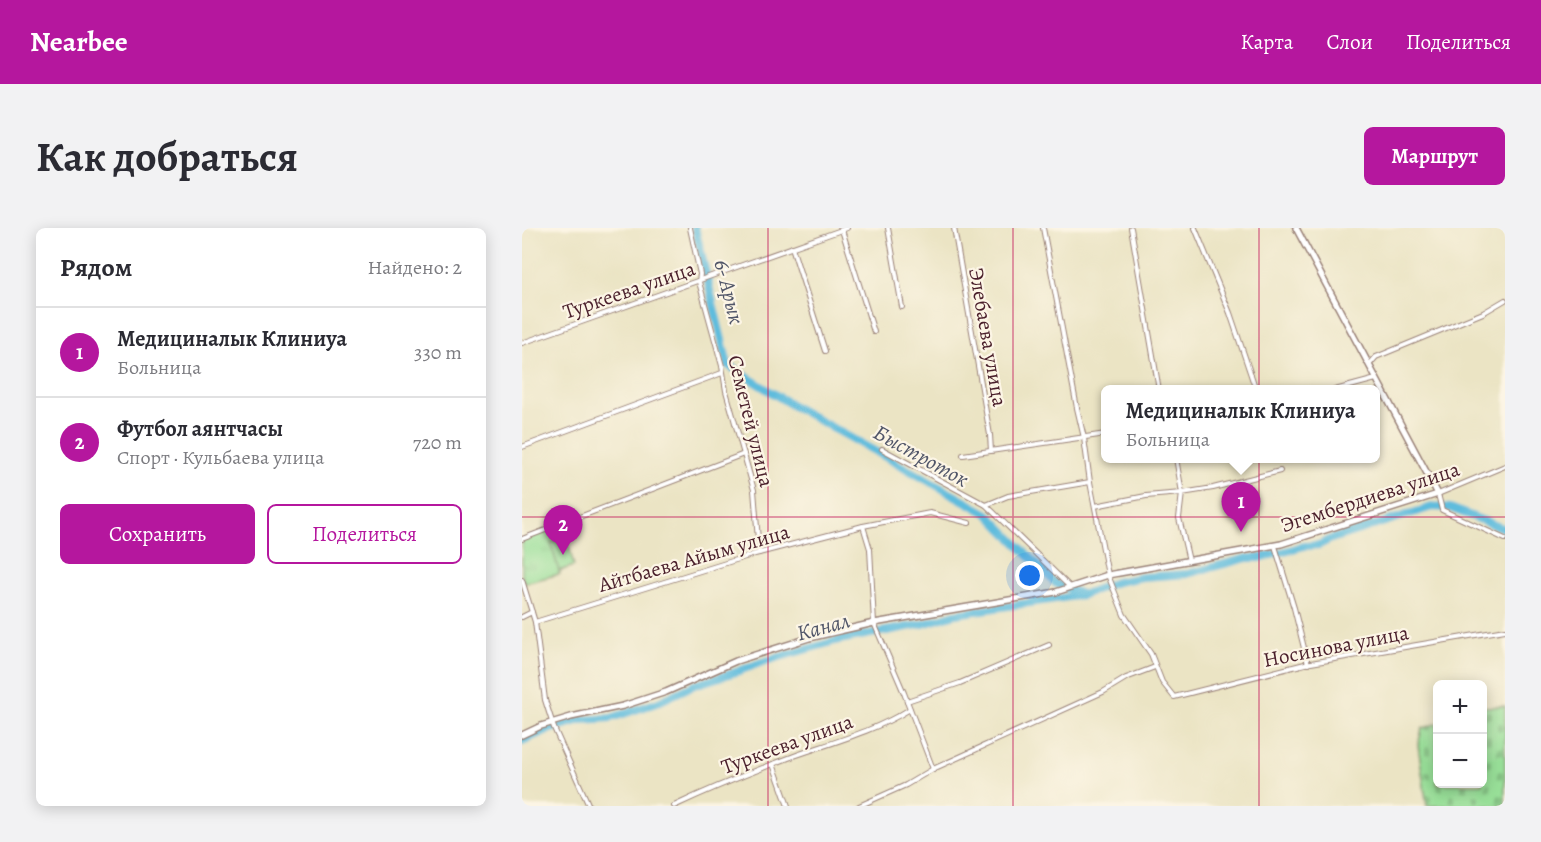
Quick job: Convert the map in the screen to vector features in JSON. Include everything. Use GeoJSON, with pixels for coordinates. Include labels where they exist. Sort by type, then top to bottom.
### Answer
{"type":"FeatureCollection","features":[{"type":"Feature","properties":{"kind":"street","name":"Семетей улица"},"geometry":{"type":"LineString","coordinates":[[690,228],[700,274],[699,282],[754,490],[759,553]]}},
{"type":"Feature","properties":{"kind":"street"},"geometry":{"type":"LineString","coordinates":[[888,228],[902,307]]}},
{"type":"Feature","properties":{"kind":"street","name":"Элебаева улица"},"geometry":{"type":"LineString","coordinates":[[954,228],[991,451]]}},
{"type":"Feature","properties":{"kind":"street"},"geometry":{"type":"LineString","coordinates":[[859,806],[1103,692],[1126,678],[1155,667],[1151,654],[1124,615],[1108,575],[1043,228]]}},
{"type":"Feature","properties":{"kind":"street"},"geometry":{"type":"LineString","coordinates":[[1131,228],[1159,385]]}},
{"type":"Feature","properties":{"kind":"street"},"geometry":{"type":"LineString","coordinates":[[1196,228],[1230,313],[1254,385]]}},
{"type":"Feature","properties":{"kind":"street"},"geometry":{"type":"LineString","coordinates":[[1296,228],[1379,385]]}},
{"type":"Feature","properties":{"kind":"street","name":"Туркеева улица"},"geometry":{"type":"LineString","coordinates":[[522,343],[844,229]]}},
{"type":"Feature","properties":{"kind":"street"},"geometry":{"type":"LineString","coordinates":[[844,229],[874,332]]}},
{"type":"Feature","properties":{"kind":"street"},"geometry":{"type":"LineString","coordinates":[[792,246],[825,351]]}},
{"type":"Feature","properties":{"kind":"street"},"geometry":{"type":"LineString","coordinates":[[1369,365],[1376,357],[1483,313],[1505,300]]}},
{"type":"Feature","properties":{"kind":"street"},"geometry":{"type":"LineString","coordinates":[[522,447],[722,373]]}},
{"type":"Feature","properties":{"kind":"street"},"geometry":{"type":"LineString","coordinates":[[1354,385],[1376,379]]}},
{"type":"Feature","properties":{"kind":"street"},"geometry":{"type":"LineString","coordinates":[[1380,386],[1438,494],[1442,510],[1505,539]]}},
{"type":"Feature","properties":{"kind":"street"},"geometry":{"type":"LineString","coordinates":[[963,455],[1101,435]]}},
{"type":"Feature","properties":{"kind":"street"},"geometry":{"type":"LineString","coordinates":[[882,449],[986,505],[1070,587]]}},
{"type":"Feature","properties":{"kind":"street"},"geometry":{"type":"LineString","coordinates":[[522,539],[744,454]]}},
{"type":"Feature","properties":{"kind":"street"},"geometry":{"type":"LineString","coordinates":[[1177,463],[1182,494],[1179,519],[1189,561]]}},
{"type":"Feature","properties":{"kind":"street","name":"Эгембердиева улица"},"geometry":{"type":"LineString","coordinates":[[522,735],[571,717],[624,706],[666,692],[736,661],[809,638],[874,623],[1056,592],[1108,575],[1275,546],[1438,494],[1505,466]]}},
{"type":"Feature","properties":{"kind":"street"},"geometry":{"type":"LineString","coordinates":[[1095,506],[1146,496],[1182,494],[1280,471]]}},
{"type":"Feature","properties":{"kind":"street"},"geometry":{"type":"LineString","coordinates":[[986,505],[1008,496],[1090,482]]}},
{"type":"Feature","properties":{"kind":"street","name":"Айтбаева Айым улица"},"geometry":{"type":"LineString","coordinates":[[535,622],[759,553],[863,526],[930,513],[969,523]]}},
{"type":"Feature","properties":{"kind":"street"},"geometry":{"type":"LineString","coordinates":[[863,526],[870,549],[874,623],[933,770]]}},
{"type":"Feature","properties":{"kind":"street"},"geometry":{"type":"LineString","coordinates":[[1275,546],[1308,664]]}},
{"type":"Feature","properties":{"kind":"street"},"geometry":{"type":"LineString","coordinates":[[522,580],[535,622],[545,700],[552,723],[589,806]]}},
{"type":"Feature","properties":{"kind":"street"},"geometry":{"type":"LineString","coordinates":[[522,618],[532,612]]}},
{"type":"Feature","properties":{"kind":"street","name":"Носинова улица"},"geometry":{"type":"LineString","coordinates":[[1155,667],[1162,682],[1174,697],[1308,664],[1505,630]]}},
{"type":"Feature","properties":{"kind":"street"},"geometry":{"type":"LineString","coordinates":[[907,701],[960,683],[1048,645]]}},
{"type":"Feature","properties":{"kind":"street","name":"Туркеева улица"},"geometry":{"type":"LineString","coordinates":[[674,806],[773,764],[883,724],[910,709]]}},
{"type":"Feature","properties":{"kind":"street"},"geometry":{"type":"LineString","coordinates":[[773,764],[788,806]]}},
{"type":"Feature","properties":{"kind":"green space"},"geometry":{"type":"Polygon","coordinates":[[[566,523],[572,536],[551,543],[560,574],[524,583],[522,540],[566,523]]]}},
{"type":"Feature","properties":{"kind":"green space"},"geometry":{"type":"Polygon","coordinates":[[[567,539],[574,566],[559,571],[551,543],[567,539]]]}},
{"type":"Feature","properties":{"kind":"green space"},"geometry":{"type":"Polygon","coordinates":[[[1505,706],[1505,806],[1427,806],[1418,745],[1422,729],[1433,725],[1433,788],[1487,788],[1487,707],[1505,706]]]}},
{"type":"Feature","properties":{"kind":"waterway","name":"Быстроток"},"geometry":{"type":"LineString","coordinates":[[695,228],[728,365],[795,407],[988,514],[1055,583],[1081,594]]}},
{"type":"Feature","properties":{"kind":"waterway","name":"Канал"},"geometry":{"type":"LineString","coordinates":[[522,741],[580,720],[611,718],[656,703],[694,685],[762,662],[839,640],[923,624],[955,614],[1082,595],[1116,582],[1142,577],[1187,574],[1247,558],[1259,558],[1304,546],[1319,545],[1331,539],[1432,507],[1450,508],[1505,529]]}},
{"type":"Feature","properties":{"kind":"place","name":"Медициналык Клиниуа"},"geometry":{"type":"Point","coordinates":[1241,532]}},
{"type":"Feature","properties":{"kind":"place","name":"Футбол аянтчасы"},"geometry":{"type":"Point","coordinates":[563,555]}},
{"type":"Feature","properties":{"kind":"water label","name":"6- Арык"},"geometry":{"type":"Point","coordinates":[729,292]}}]}
